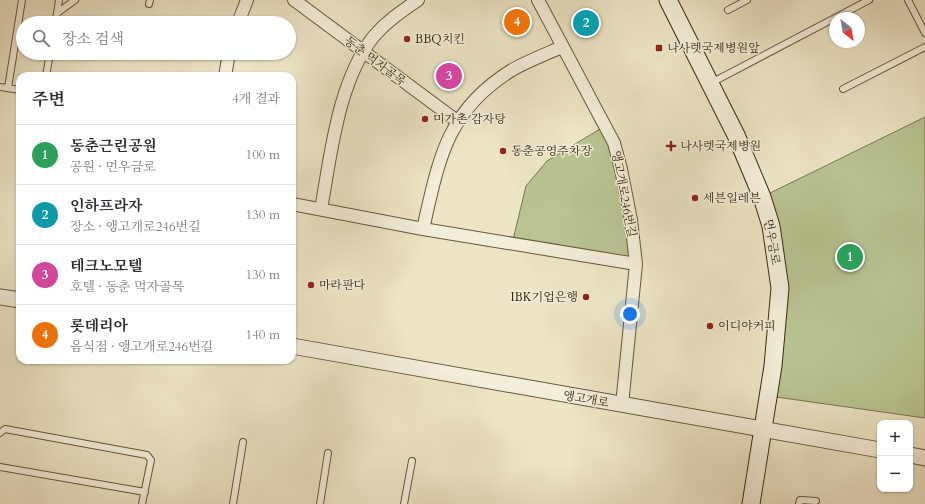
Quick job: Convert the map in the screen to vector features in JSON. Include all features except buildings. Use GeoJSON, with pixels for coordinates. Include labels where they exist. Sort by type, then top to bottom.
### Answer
{"type":"FeatureCollection","features":[{"type":"Feature","properties":{"kind":"main road","name":"먼우금로"},"geometry":{"type":"LineString","coordinates":[[668,0],[736,135],[772,226],[780,288],[773,366],[752,504]]}},
{"type":"Feature","properties":{"kind":"street"},"geometry":{"type":"LineString","coordinates":[[241,16],[247,0]]}},
{"type":"Feature","properties":{"kind":"street","name":"동춘 먹자골목"},"geometry":{"type":"LineString","coordinates":[[294,0],[457,121]]}},
{"type":"Feature","properties":{"kind":"street"},"geometry":{"type":"LineString","coordinates":[[321,209],[342,106],[363,52],[389,21],[418,0]]}},
{"type":"Feature","properties":{"kind":"street","name":"앵고개로246번길"},"geometry":{"type":"LineString","coordinates":[[538,0],[614,143],[621,169],[631,220],[636,264],[622,405]]}},
{"type":"Feature","properties":{"kind":"street"},"geometry":{"type":"LineString","coordinates":[[423,229],[438,165],[457,121],[469,104],[490,84],[514,69],[562,47]]}},
{"type":"Feature","properties":{"kind":"street"},"geometry":{"type":"LineString","coordinates":[[226,72],[228,60]]}},
{"type":"Feature","properties":{"kind":"street"},"geometry":{"type":"LineString","coordinates":[[296,205],[423,229],[636,264]]}},
{"type":"Feature","properties":{"kind":"street"},"geometry":{"type":"LineString","coordinates":[[0,297],[16,299]]}},
{"type":"Feature","properties":{"kind":"street","name":"앵고개로"},"geometry":{"type":"LineString","coordinates":[[296,347],[877,449]]}},
{"type":"Feature","properties":{"kind":"street"},"geometry":{"type":"LineString","coordinates":[[913,456],[925,458]]}},
{"type":"Feature","properties":{"kind":"lane"},"geometry":{"type":"LineString","coordinates":[[19,16],[22,0]]}},
{"type":"Feature","properties":{"kind":"lane"},"geometry":{"type":"LineString","coordinates":[[56,16],[59,0]]}},
{"type":"Feature","properties":{"kind":"lane"},"geometry":{"type":"LineString","coordinates":[[56,12],[75,0]]}},
{"type":"Feature","properties":{"kind":"lane"},"geometry":{"type":"LineString","coordinates":[[728,10],[747,0]]}},
{"type":"Feature","properties":{"kind":"lane"},"geometry":{"type":"LineString","coordinates":[[711,84],[869,0]]}},
{"type":"Feature","properties":{"kind":"lane"},"geometry":{"type":"LineString","coordinates":[[908,0],[925,34]]}},
{"type":"Feature","properties":{"kind":"lane"},"geometry":{"type":"LineString","coordinates":[[8,88],[16,38]]}},
{"type":"Feature","properties":{"kind":"lane"},"geometry":{"type":"LineString","coordinates":[[843,89],[925,47]]}},
{"type":"Feature","properties":{"kind":"lane"},"geometry":{"type":"LineString","coordinates":[[47,72],[49,60]]}},
{"type":"Feature","properties":{"kind":"lane"},"geometry":{"type":"LineString","coordinates":[[0,87],[16,89]]}},
{"type":"Feature","properties":{"kind":"lane"},"geometry":{"type":"LineString","coordinates":[[0,433],[5,429],[147,455],[151,460],[142,504]]}},
{"type":"Feature","properties":{"kind":"lane"},"geometry":{"type":"LineString","coordinates":[[233,504],[243,442]]}},
{"type":"Feature","properties":{"kind":"lane"},"geometry":{"type":"LineString","coordinates":[[320,504],[328,453]]}},
{"type":"Feature","properties":{"kind":"lane"},"geometry":{"type":"LineString","coordinates":[[404,504],[412,461]]}},
{"type":"Feature","properties":{"kind":"lane"},"geometry":{"type":"LineString","coordinates":[[0,467],[145,492]]}},
{"type":"Feature","properties":{"kind":"lane"},"geometry":{"type":"LineString","coordinates":[[799,504],[800,500],[816,501]]}},
{"type":"Feature","properties":{"kind":"green space"},"geometry":{"type":"Polygon","coordinates":[[[925,117],[925,418],[769,396],[780,288],[762,197],[925,117]]]}},
{"type":"Feature","properties":{"kind":"green space"},"geometry":{"type":"Polygon","coordinates":[[[605,126],[614,143],[636,264],[512,244],[526,186],[547,161],[605,126]]]}},
{"type":"Feature","properties":{"kind":"place","name":"롯데리아"},"geometry":{"type":"Point","coordinates":[517,22]}},
{"type":"Feature","properties":{"kind":"place","name":"인하프라자"},"geometry":{"type":"Point","coordinates":[586,23]}},
{"type":"Feature","properties":{"kind":"place","name":"BBQ치킨"},"geometry":{"type":"Point","coordinates":[407,39]}},
{"type":"Feature","properties":{"kind":"place","name":"나사렛국제병원앞"},"geometry":{"type":"Point","coordinates":[659,48]}},
{"type":"Feature","properties":{"kind":"place","name":"테크노모텔"},"geometry":{"type":"Point","coordinates":[449,76]}},
{"type":"Feature","properties":{"kind":"place","name":"미가촌 감자탕"},"geometry":{"type":"Point","coordinates":[425,119]}},
{"type":"Feature","properties":{"kind":"place","name":"나사렛국제병원"},"geometry":{"type":"Point","coordinates":[671,146]}},
{"type":"Feature","properties":{"kind":"place","name":"동춘공영주차장"},"geometry":{"type":"Point","coordinates":[503,151]}},
{"type":"Feature","properties":{"kind":"place","name":"세븐일레븐"},"geometry":{"type":"Point","coordinates":[695,198]}},
{"type":"Feature","properties":{"kind":"place","name":"동춘근린공원"},"geometry":{"type":"Point","coordinates":[850,257]}},
{"type":"Feature","properties":{"kind":"place","name":"마라판다"},"geometry":{"type":"Point","coordinates":[311,285]}},
{"type":"Feature","properties":{"kind":"place","name":"IBK기업은행"},"geometry":{"type":"Point","coordinates":[586,297]}},
{"type":"Feature","properties":{"kind":"place","name":"이디야커피"},"geometry":{"type":"Point","coordinates":[710,326]}}]}
